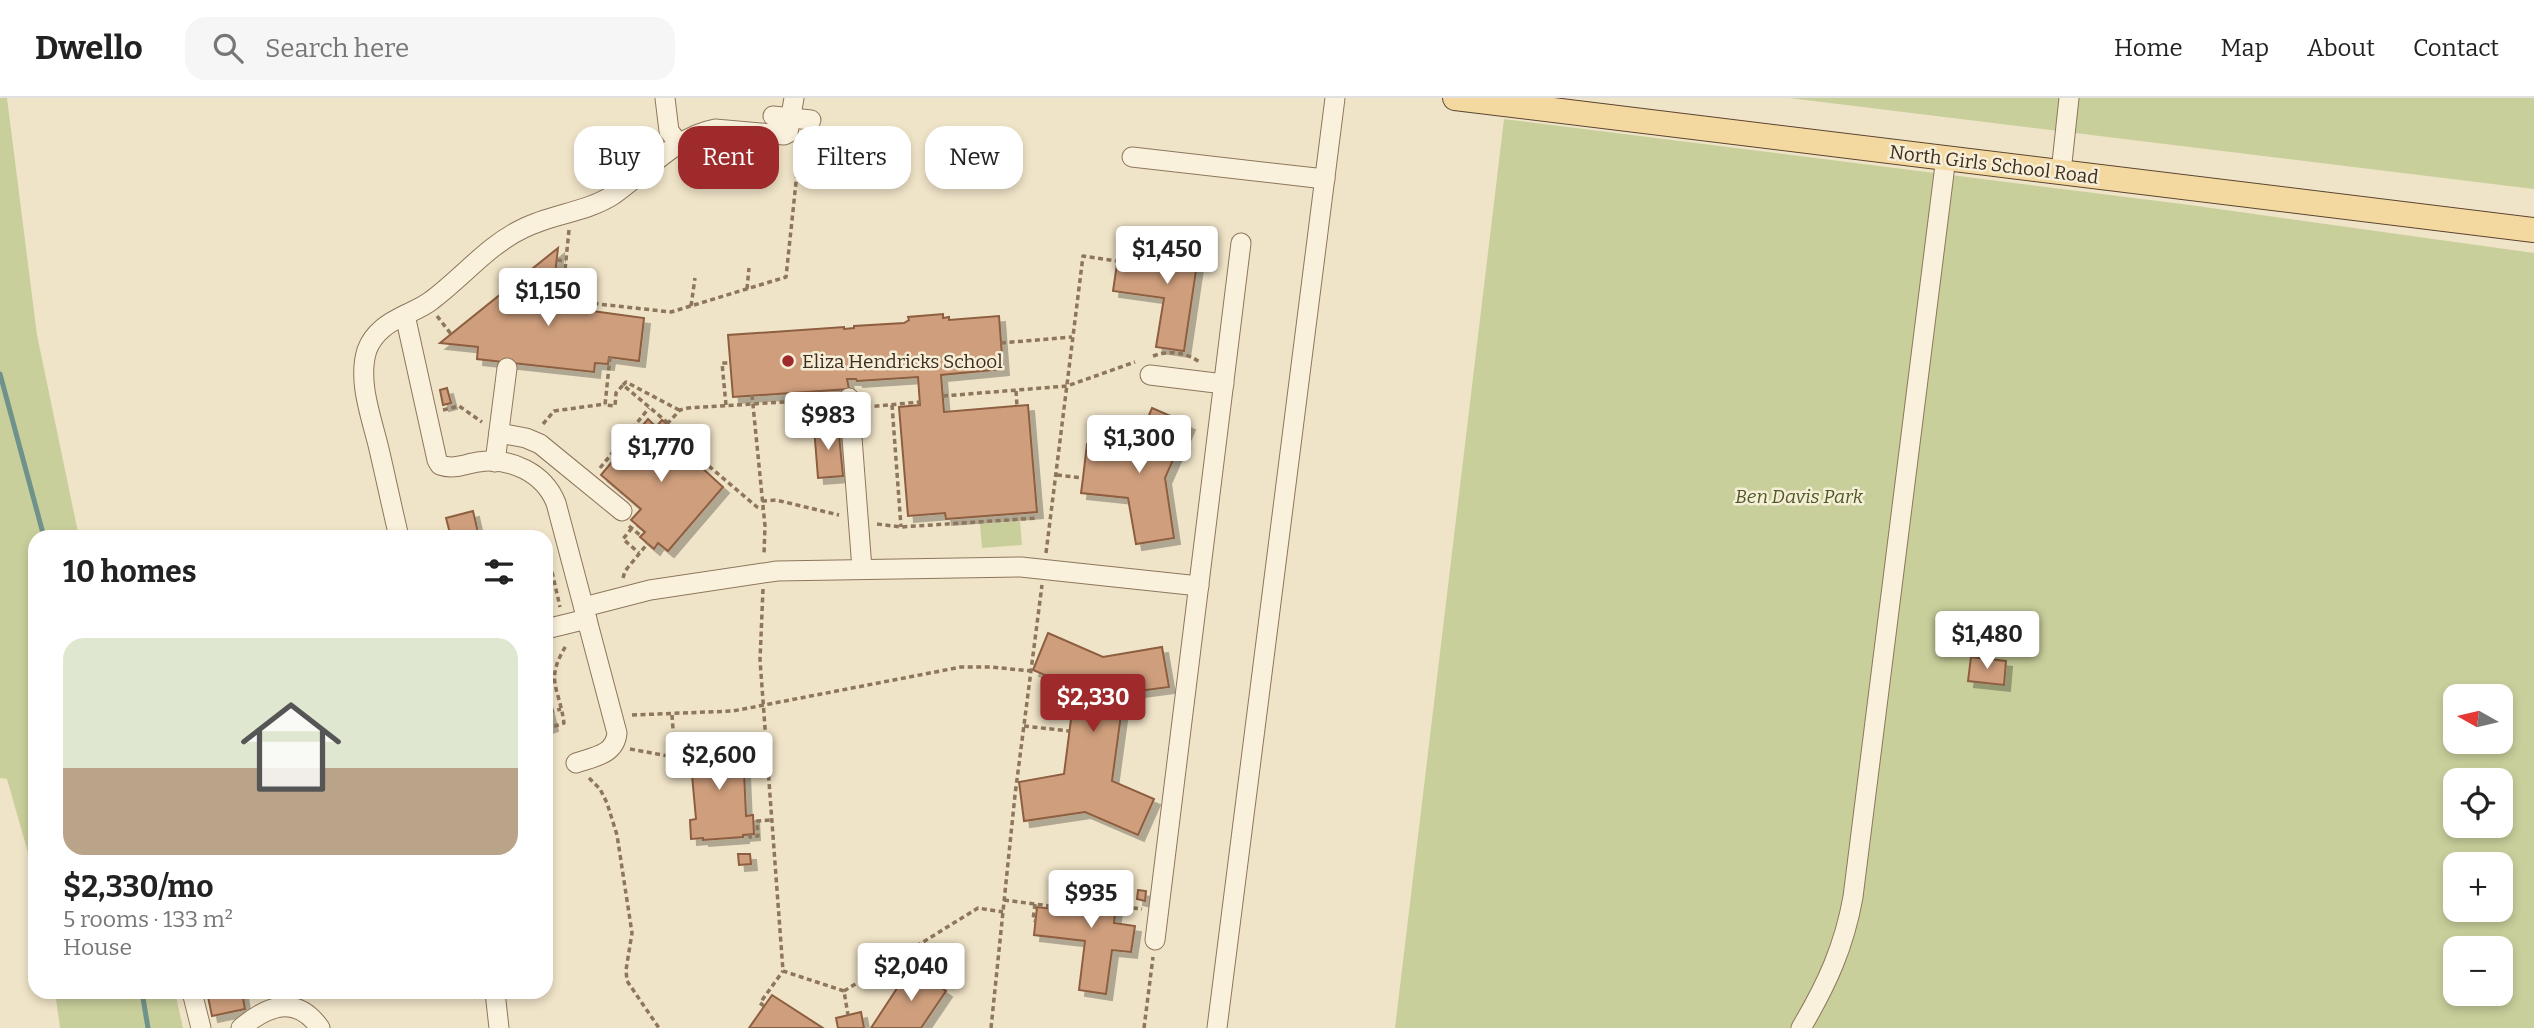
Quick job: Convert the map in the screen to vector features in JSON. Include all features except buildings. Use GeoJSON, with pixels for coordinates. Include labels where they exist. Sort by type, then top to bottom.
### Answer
{"type":"FeatureCollection","features":[{"type":"Feature","properties":{"kind":"main road","name":"North Girls School Road"},"geometry":{"type":"LineString","coordinates":[[1455,98],[2534,230]]}},
{"type":"Feature","properties":{"kind":"lane"},"geometry":{"type":"LineString","coordinates":[[665,98],[669,131],[678,142]]}},
{"type":"Feature","properties":{"kind":"lane"},"geometry":{"type":"LineString","coordinates":[[735,126],[788,118],[794,98]]}},
{"type":"Feature","properties":{"kind":"lane"},"geometry":{"type":"LineString","coordinates":[[1217,1028],[1335,98]]}},
{"type":"Feature","properties":{"kind":"lane"},"geometry":{"type":"LineString","coordinates":[[2061,172],[2069,98]]}},
{"type":"Feature","properties":{"kind":"lane"},"geometry":{"type":"LineString","coordinates":[[397,530],[364,374],[367,351],[376,334],[384,326],[430,302],[482,255],[511,234],[536,222],[590,206],[613,195],[678,146]]}},
{"type":"Feature","properties":{"kind":"lane"},"geometry":{"type":"LineString","coordinates":[[1132,157],[1325,179]]}},
{"type":"Feature","properties":{"kind":"lane"},"geometry":{"type":"LineString","coordinates":[[1801,1028],[1839,956],[1853,897],[1945,158]]}},
{"type":"Feature","properties":{"kind":"lane"},"geometry":{"type":"LineString","coordinates":[[1156,940],[1241,243]]}},
{"type":"Feature","properties":{"kind":"lane"},"geometry":{"type":"LineString","coordinates":[[405,315],[440,465],[452,468],[474,462],[495,462],[529,471],[546,483],[552,493],[571,620],[617,733],[613,746],[607,752],[576,764]]}},
{"type":"Feature","properties":{"kind":"lane"},"geometry":{"type":"LineString","coordinates":[[1148,364],[1224,384]]}},
{"type":"Feature","properties":{"kind":"lane"},"geometry":{"type":"LineString","coordinates":[[495,462],[507,368]]}},
{"type":"Feature","properties":{"kind":"lane"},"geometry":{"type":"LineString","coordinates":[[849,398],[862,569]]}},
{"type":"Feature","properties":{"kind":"lane"},"geometry":{"type":"LineString","coordinates":[[499,433],[531,440],[546,448],[622,515]]}},
{"type":"Feature","properties":{"kind":"lane"},"geometry":{"type":"LineString","coordinates":[[571,620],[624,596],[763,572],[963,566],[1044,569],[1199,586]]}},
{"type":"Feature","properties":{"kind":"lane"},"geometry":{"type":"LineString","coordinates":[[194,999],[201,1028]]}},
{"type":"Feature","properties":{"kind":"lane"},"geometry":{"type":"LineString","coordinates":[[496,999],[499,1028]]}},
{"type":"Feature","properties":{"kind":"lane"},"geometry":{"type":"LineString","coordinates":[[241,1028],[272,1008],[288,1006],[304,1012],[314,1019],[320,1028]]}},
{"type":"Feature","properties":{"kind":"path"},"geometry":{"type":"LineString","coordinates":[[565,213],[569,233],[562,300],[671,312],[786,276],[799,154],[803,144],[788,118]]}},
{"type":"Feature","properties":{"kind":"path"},"geometry":{"type":"LineString","coordinates":[[991,1028],[1024,726],[1083,256],[1158,267]]}},
{"type":"Feature","properties":{"kind":"path"},"geometry":{"type":"LineString","coordinates":[[556,260],[566,261]]}},
{"type":"Feature","properties":{"kind":"path"},"geometry":{"type":"LineString","coordinates":[[747,289],[749,268]]}},
{"type":"Feature","properties":{"kind":"path"},"geometry":{"type":"LineString","coordinates":[[691,306],[695,278]]}},
{"type":"Feature","properties":{"kind":"path"},"geometry":{"type":"LineString","coordinates":[[1001,343],[1073,337]]}},
{"type":"Feature","properties":{"kind":"path"},"geometry":{"type":"LineString","coordinates":[[943,397],[1067,386],[1148,364],[1165,352],[1190,355],[1205,365],[1224,384]]}},
{"type":"Feature","properties":{"kind":"path"},"geometry":{"type":"LineString","coordinates":[[605,404],[611,357]]}},
{"type":"Feature","properties":{"kind":"path"},"geometry":{"type":"LineString","coordinates":[[726,405],[722,363],[730,363]]}},
{"type":"Feature","properties":{"kind":"path"},"geometry":{"type":"LineString","coordinates":[[531,440],[554,411],[605,404],[615,406],[616,393],[626,382],[680,410]]}},
{"type":"Feature","properties":{"kind":"path"},"geometry":{"type":"LineString","coordinates":[[623,385],[668,424],[680,410],[688,408],[849,398],[866,407],[920,402]]}},
{"type":"Feature","properties":{"kind":"path"},"geometry":{"type":"LineString","coordinates":[[1016,391],[1017,406]]}},
{"type":"Feature","properties":{"kind":"path"},"geometry":{"type":"LineString","coordinates":[[752,396],[763,509],[760,644],[763,705],[783,971],[760,1003],[764,1006]]}},
{"type":"Feature","properties":{"kind":"path"},"geometry":{"type":"LineString","coordinates":[[892,405],[901,527]]}},
{"type":"Feature","properties":{"kind":"path"},"geometry":{"type":"LineString","coordinates":[[427,414],[459,406],[499,433]]}},
{"type":"Feature","properties":{"kind":"path"},"geometry":{"type":"LineString","coordinates":[[595,474],[649,408]]}},
{"type":"Feature","properties":{"kind":"path"},"geometry":{"type":"LineString","coordinates":[[670,433],[757,507],[763,509]]}},
{"type":"Feature","properties":{"kind":"path"},"geometry":{"type":"LineString","coordinates":[[1056,475],[1083,478]]}},
{"type":"Feature","properties":{"kind":"path"},"geometry":{"type":"LineString","coordinates":[[762,501],[776,500],[888,527],[1038,517]]}},
{"type":"Feature","properties":{"kind":"path"},"geometry":{"type":"LineString","coordinates":[[622,515],[641,536]]}},
{"type":"Feature","properties":{"kind":"path"},"geometry":{"type":"LineString","coordinates":[[632,528],[623,539],[639,554]]}},
{"type":"Feature","properties":{"kind":"path"},"geometry":{"type":"LineString","coordinates":[[624,596],[622,578],[625,571],[648,543]]}},
{"type":"Feature","properties":{"kind":"path"},"geometry":{"type":"LineString","coordinates":[[553,575],[571,620],[569,641],[554,669],[564,723],[553,727]]}},
{"type":"Feature","properties":{"kind":"path"},"geometry":{"type":"LineString","coordinates":[[612,716],[733,711],[948,669],[991,667],[1031,671]]}},
{"type":"Feature","properties":{"kind":"path"},"geometry":{"type":"LineString","coordinates":[[553,711],[561,709]]}},
{"type":"Feature","properties":{"kind":"path"},"geometry":{"type":"LineString","coordinates":[[673,714],[675,758]]}},
{"type":"Feature","properties":{"kind":"path"},"geometry":{"type":"LineString","coordinates":[[1024,726],[1069,731]]}},
{"type":"Feature","properties":{"kind":"path"},"geometry":{"type":"LineString","coordinates":[[613,746],[690,760]]}},
{"type":"Feature","properties":{"kind":"path"},"geometry":{"type":"LineString","coordinates":[[743,756],[766,754]]}},
{"type":"Feature","properties":{"kind":"path"},"geometry":{"type":"LineString","coordinates":[[576,764],[600,789],[617,835],[632,933],[626,976],[632,990],[659,1028]]}},
{"type":"Feature","properties":{"kind":"path"},"geometry":{"type":"LineString","coordinates":[[750,834],[750,837],[758,836],[757,821],[771,820]]}},
{"type":"Feature","properties":{"kind":"path"},"geometry":{"type":"LineString","coordinates":[[1004,900],[1080,910]]}},
{"type":"Feature","properties":{"kind":"path"},"geometry":{"type":"LineString","coordinates":[[1035,904],[1033,920],[1036,920]]}},
{"type":"Feature","properties":{"kind":"path"},"geometry":{"type":"LineString","coordinates":[[1116,906],[1159,911]]}},
{"type":"Feature","properties":{"kind":"path"},"geometry":{"type":"LineString","coordinates":[[783,971],[844,991],[978,908],[1003,912]]}},
{"type":"Feature","properties":{"kind":"path"},"geometry":{"type":"LineString","coordinates":[[1144,1028],[1156,940]]}},
{"type":"Feature","properties":{"kind":"path"},"geometry":{"type":"LineString","coordinates":[[916,947],[924,965],[923,975]]}},
{"type":"Feature","properties":{"kind":"path"},"geometry":{"type":"LineString","coordinates":[[844,991],[848,1015]]}},
{"type":"Feature","properties":{"kind":"green space"},"geometry":{"type":"Polygon","coordinates":[[[0,98],[7,98],[37,335],[78,530],[28,530],[28,852],[7,779],[0,778],[0,98]]]}},
{"type":"Feature","properties":{"kind":"green space"},"geometry":{"type":"Polygon","coordinates":[[[1789,98],[2534,98],[2534,189],[2509,186],[1789,98]]]}},
{"type":"Feature","properties":{"kind":"green space","name":"Ben Davis Park"},"geometry":{"type":"Polygon","coordinates":[[[1504,119],[2190,205],[2534,253],[2534,1028],[1395,1028],[1504,119]]]}},
{"type":"Feature","properties":{"kind":"green space"},"geometry":{"type":"Polygon","coordinates":[[[1020,521],[1022,545],[982,548],[980,524],[1020,521]]]}},
{"type":"Feature","properties":{"kind":"green space"},"geometry":{"type":"Polygon","coordinates":[[[56,999],[177,999],[183,1028],[60,1028],[56,999]]]}},
{"type":"Feature","properties":{"kind":"waterway"},"geometry":{"type":"LineString","coordinates":[[0,374],[42,530]]}},
{"type":"Feature","properties":{"kind":"waterway"},"geometry":{"type":"LineString","coordinates":[[143,999],[148,1028]]}},
{"type":"Feature","properties":{"kind":"place","name":"Eliza Hendricks School"},"geometry":{"type":"Point","coordinates":[788,361]}}]}
